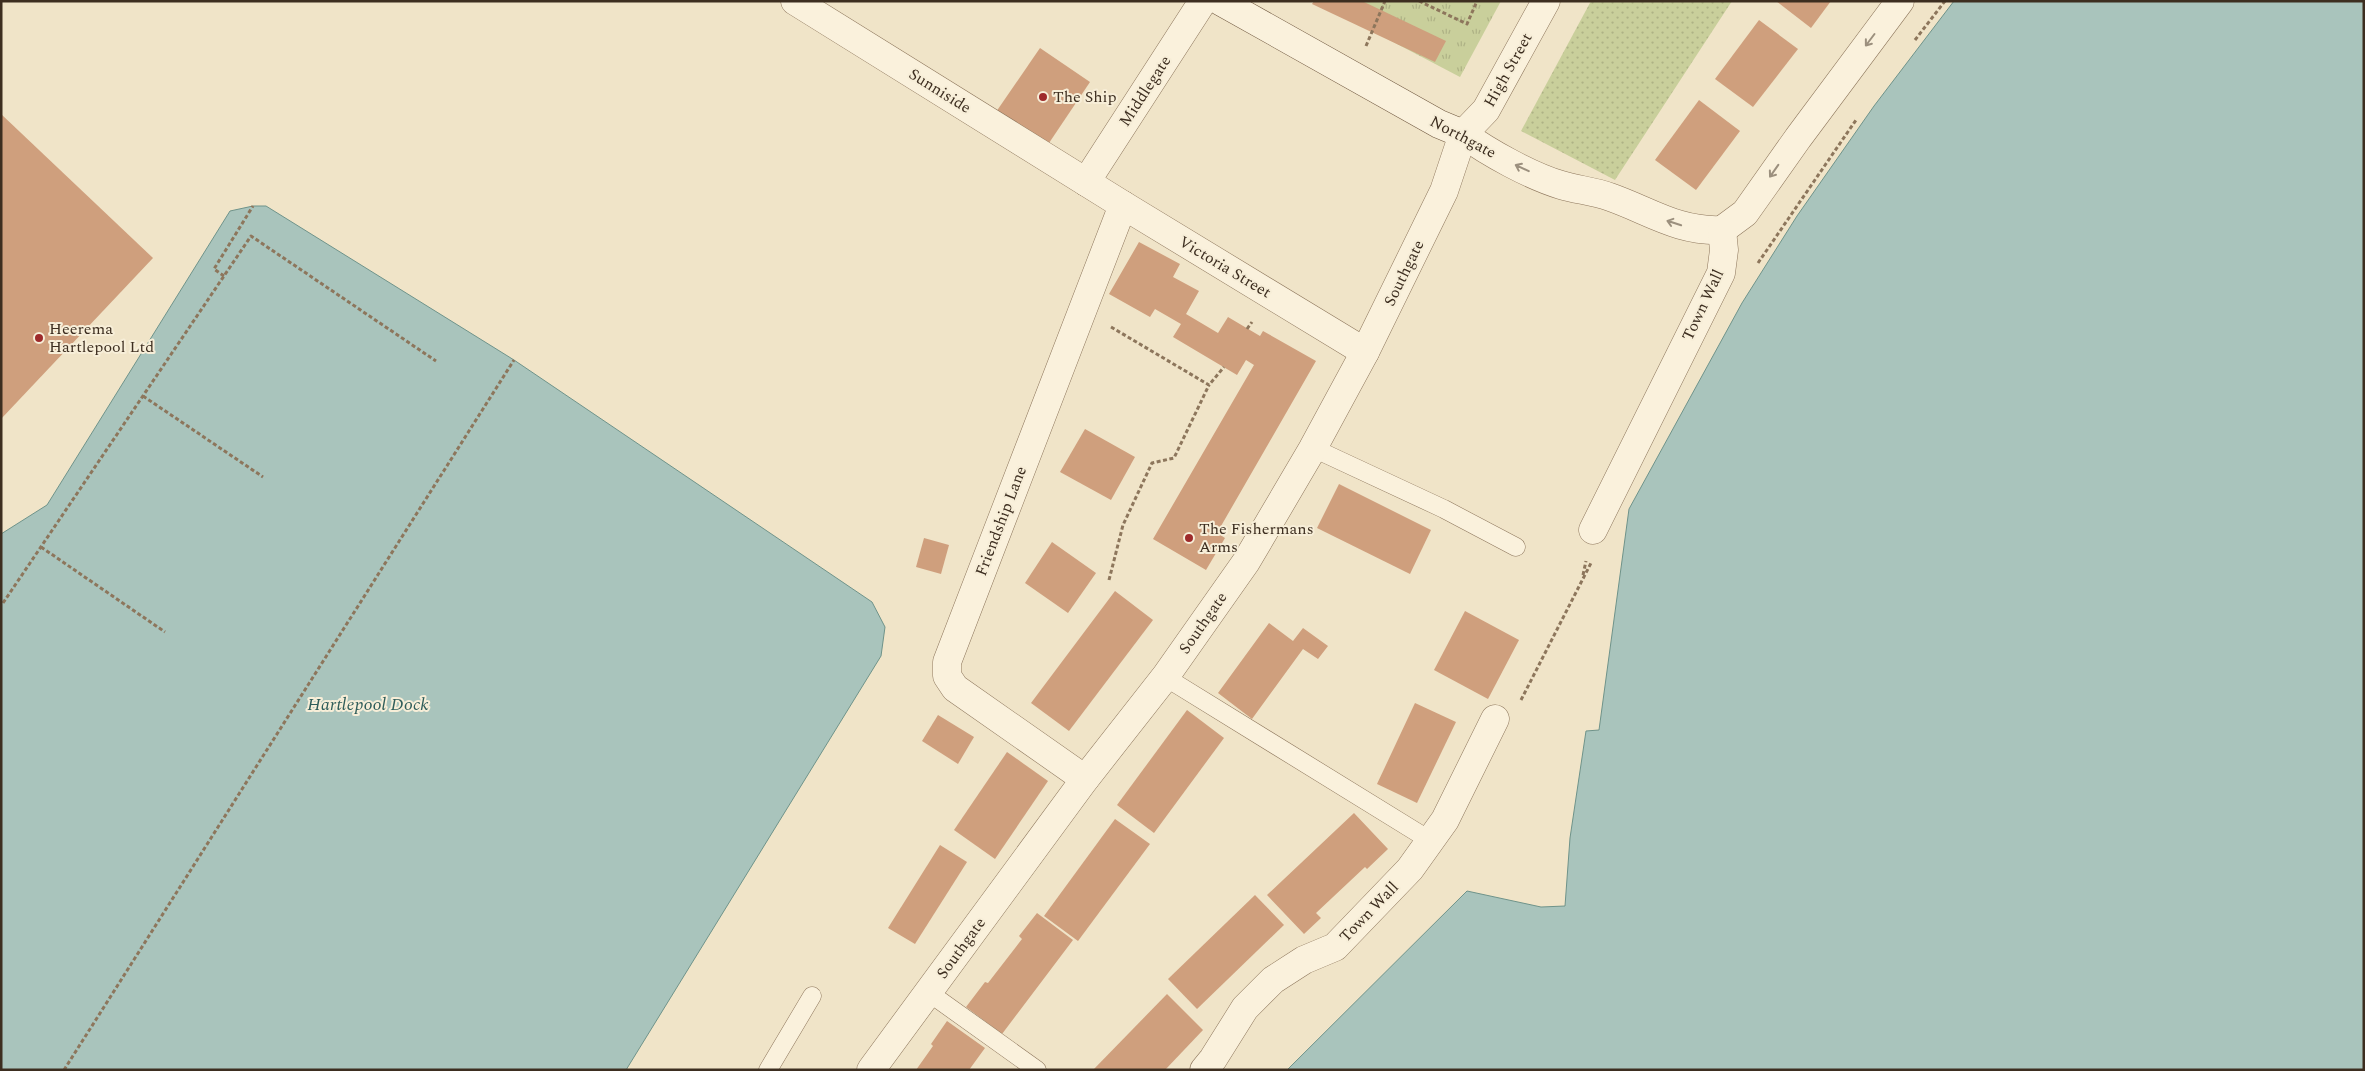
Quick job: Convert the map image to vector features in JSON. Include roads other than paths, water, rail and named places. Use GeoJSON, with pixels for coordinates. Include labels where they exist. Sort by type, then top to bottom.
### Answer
{"type":"FeatureCollection","features":[{"type":"Feature","properties":{"kind":"street","name":"Sunniside"},"geometry":{"type":"LineString","coordinates":[[795,1],[1086,182]]}},
{"type":"Feature","properties":{"kind":"street","name":"Middlegate"},"geometry":{"type":"LineString","coordinates":[[1086,182],[1204,1]]}},
{"type":"Feature","properties":{"kind":"street","name":"Northgate"},"geometry":{"type":"LineString","coordinates":[[1220,1],[1439,124],[1464,134],[1488,152],[1560,185],[1608,196],[1673,223],[1701,231],[1722,230]]}},
{"type":"Feature","properties":{"kind":"street","name":"High Street"},"geometry":{"type":"LineString","coordinates":[[1464,134],[1486,110],[1546,1]]}},
{"type":"Feature","properties":{"kind":"street"},"geometry":{"type":"LineString","coordinates":[[1722,230],[1745,213],[1900,1]]}},
{"type":"Feature","properties":{"kind":"street","name":"Southgate"},"geometry":{"type":"LineString","coordinates":[[871,1070],[1085,779],[1165,677],[1246,562],[1313,448],[1365,352],[1444,191],[1464,134]]}},
{"type":"Feature","properties":{"kind":"street","name":"Victoria Street"},"geometry":{"type":"LineString","coordinates":[[1086,182],[1365,352]]}},
{"type":"Feature","properties":{"kind":"street","name":"Friendship Lane"},"geometry":{"type":"LineString","coordinates":[[1085,779],[955,688],[947,676],[948,662],[1123,206]]}},
{"type":"Feature","properties":{"kind":"street","name":"Town Wall"},"geometry":{"type":"LineString","coordinates":[[1593,530],[1721,273],[1724,250],[1722,230]]}},
{"type":"Feature","properties":{"kind":"street","name":"Town Wall"},"geometry":{"type":"LineString","coordinates":[[1204,1070],[1214,1060],[1245,1008],[1273,980],[1304,960],[1335,947],[1410,869],[1445,820],[1495,719]]}},
{"type":"Feature","properties":{"kind":"lane"},"geometry":{"type":"LineString","coordinates":[[1313,448],[1444,509],[1516,547]]}},
{"type":"Feature","properties":{"kind":"lane"},"geometry":{"type":"LineString","coordinates":[[1165,677],[1431,841]]}},
{"type":"Feature","properties":{"kind":"lane"},"geometry":{"type":"LineString","coordinates":[[928,992],[1037,1070]]}},
{"type":"Feature","properties":{"kind":"lane"},"geometry":{"type":"LineString","coordinates":[[768,1070],[812,996]]}},
{"type":"Feature","properties":{"kind":"water"},"geometry":{"type":"Polygon","coordinates":[[[1954,1],[2364,1],[2364,1070],[1287,1070],[1467,891],[1541,907],[1565,906],[1570,838],[1586,731],[1599,730],[1629,509],[1742,303],[1797,216],[1874,106],[1954,1]]]}},
{"type":"Feature","properties":{"kind":"water","name":"Hartlepool Dock"},"geometry":{"type":"Polygon","coordinates":[[[253,206],[266,206],[514,360],[872,602],[885,627],[881,656],[626,1070],[1,1070],[1,534],[47,505],[230,211],[253,206]]]}},
{"type":"Feature","properties":{"kind":"place","name":"The Ship"},"geometry":{"type":"Point","coordinates":[1043,97]}},
{"type":"Feature","properties":{"kind":"place","name":"Heerema Hartlepool Ltd"},"geometry":{"type":"Point","coordinates":[39,338]}},
{"type":"Feature","properties":{"kind":"place","name":"The Fishermans Arms"},"geometry":{"type":"Point","coordinates":[1189,538]}}]}
